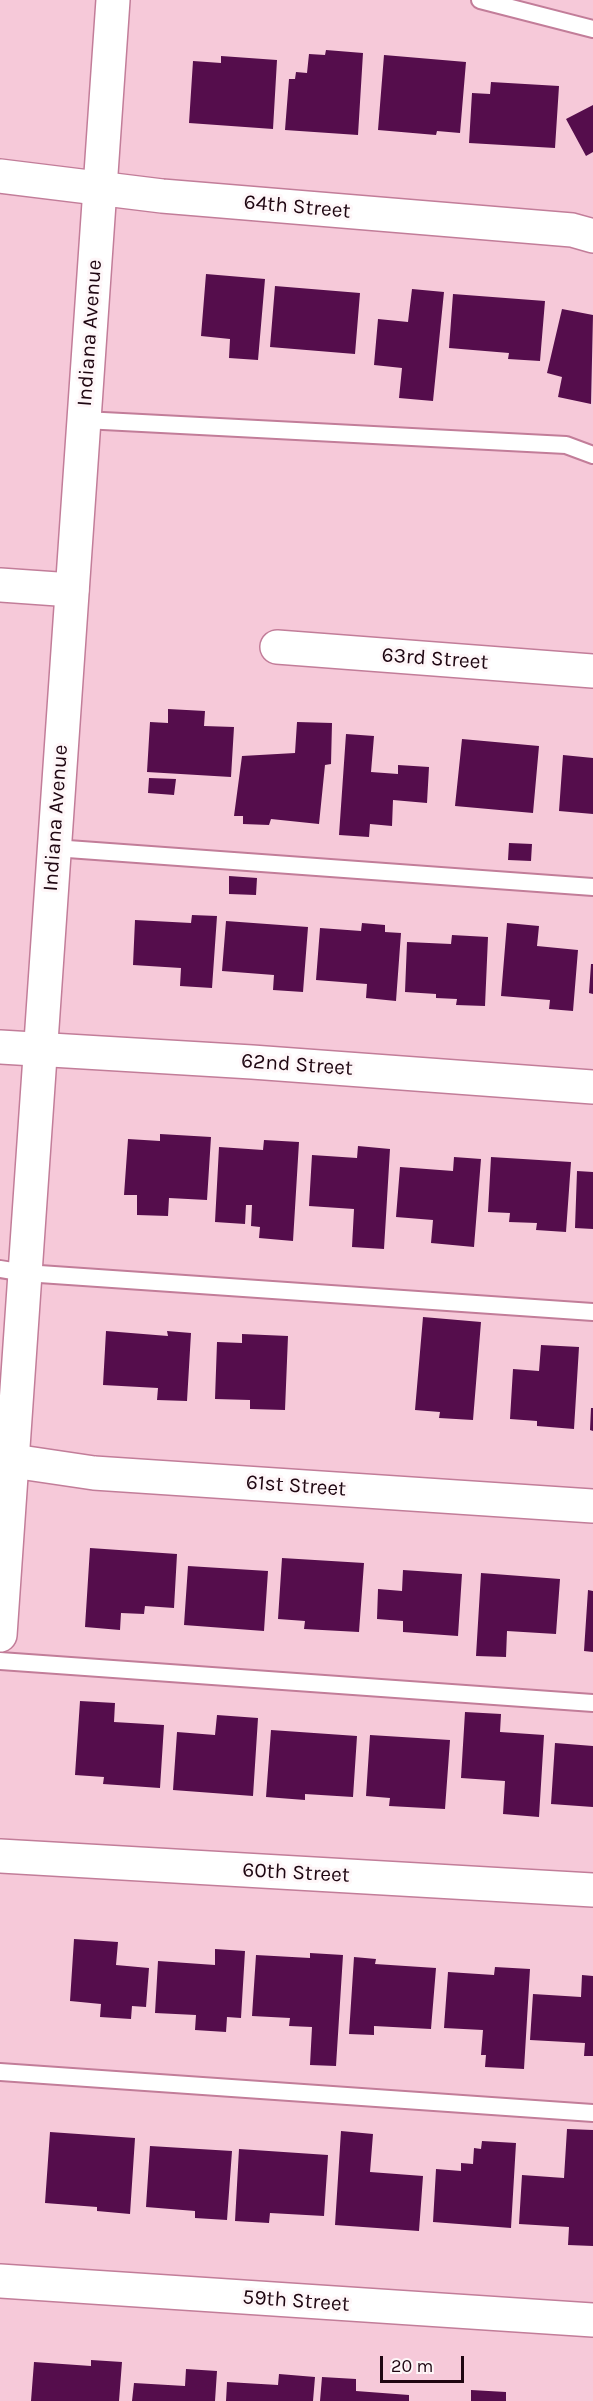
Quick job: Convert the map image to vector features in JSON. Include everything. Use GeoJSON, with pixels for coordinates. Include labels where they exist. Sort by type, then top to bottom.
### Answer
{"type":"FeatureCollection","features":[{"type":"Feature","properties":{"kind":"street","name":"Indiana Avenue"},"geometry":{"type":"LineString","coordinates":[[0,1635],[13,1271],[40,1050],[113,0]]}},
{"type":"Feature","properties":{"kind":"street","name":"64th Street"},"geometry":{"type":"LineString","coordinates":[[0,176],[162,196],[572,230],[593,236]]}},
{"type":"Feature","properties":{"kind":"street"},"geometry":{"type":"LineString","coordinates":[[0,585],[72,590]]}},
{"type":"Feature","properties":{"kind":"street","name":"63rd Street"},"geometry":{"type":"LineString","coordinates":[[277,647],[593,671]]}},
{"type":"Feature","properties":{"kind":"street","name":"62nd Street"},"geometry":{"type":"LineString","coordinates":[[0,1047],[252,1062],[593,1087]]}},
{"type":"Feature","properties":{"kind":"street","name":"61st Street"},"geometry":{"type":"LineString","coordinates":[[6,1460],[94,1473],[593,1506]]}},
{"type":"Feature","properties":{"kind":"street","name":"60th Street"},"geometry":{"type":"LineString","coordinates":[[0,1856],[593,1890]]}},
{"type":"Feature","properties":{"kind":"street","name":"59th Street"},"geometry":{"type":"LineString","coordinates":[[0,2281],[593,2320]]}},
{"type":"Feature","properties":{"kind":"lane"},"geometry":{"type":"LineString","coordinates":[[480,0],[593,29]]}},
{"type":"Feature","properties":{"kind":"lane"},"geometry":{"type":"LineString","coordinates":[[84,420],[566,445],[593,454]]}},
{"type":"Feature","properties":{"kind":"lane"},"geometry":{"type":"LineString","coordinates":[[54,848],[593,887]]}},
{"type":"Feature","properties":{"kind":"lane"},"geometry":{"type":"LineString","coordinates":[[13,1271],[593,1312]]}},
{"type":"Feature","properties":{"kind":"lane"},"geometry":{"type":"LineString","coordinates":[[0,1661],[593,1703]]}},
{"type":"Feature","properties":{"kind":"lane"},"geometry":{"type":"LineString","coordinates":[[0,2072],[593,2114]]}},
{"type":"Feature","properties":{"kind":"building"},"geometry":{"type":"Polygon","coordinates":[[[326,50],[363,53],[358,135],[285,130],[289,79],[295,79],[296,72],[307,73],[309,54],[325,55],[326,50]]]}},
{"type":"Feature","properties":{"kind":"building"},"geometry":{"type":"Polygon","coordinates":[[[384,55],[466,62],[460,133],[437,131],[436,135],[378,130],[384,55]]]}},
{"type":"Feature","properties":{"kind":"building"},"geometry":{"type":"Polygon","coordinates":[[[221,56],[277,60],[273,129],[189,123],[193,61],[221,63],[221,56]]]}},
{"type":"Feature","properties":{"kind":"building"},"geometry":{"type":"Polygon","coordinates":[[[491,82],[559,86],[555,148],[469,143],[472,93],[490,94],[491,82]]]}},
{"type":"Feature","properties":{"kind":"building"},"geometry":{"type":"Polygon","coordinates":[[[593,105],[593,152],[586,156],[566,119],[593,105]]]}},
{"type":"Feature","properties":{"kind":"building"},"geometry":{"type":"Polygon","coordinates":[[[206,274],[265,279],[258,360],[229,358],[230,339],[201,336],[206,274]]]}},
{"type":"Feature","properties":{"kind":"building"},"geometry":{"type":"Polygon","coordinates":[[[275,286],[360,293],[355,354],[270,347],[275,286]]]}},
{"type":"Feature","properties":{"kind":"building"},"geometry":{"type":"Polygon","coordinates":[[[412,289],[444,292],[433,401],[399,398],[402,368],[374,365],[378,319],[408,322],[412,289]]]}},
{"type":"Feature","properties":{"kind":"building"},"geometry":{"type":"Polygon","coordinates":[[[453,294],[545,301],[540,361],[508,359],[509,353],[449,348],[453,294]]]}},
{"type":"Feature","properties":{"kind":"building"},"geometry":{"type":"Polygon","coordinates":[[[562,309],[593,315],[591,404],[558,397],[562,377],[547,373],[562,309]]]}},
{"type":"Feature","properties":{"kind":"building"},"geometry":{"type":"Polygon","coordinates":[[[168,709],[205,711],[204,726],[234,727],[231,777],[147,772],[150,722],[168,723],[168,709]]]}},
{"type":"Feature","properties":{"kind":"building"},"geometry":{"type":"Polygon","coordinates":[[[297,722],[332,723],[331,764],[325,765],[319,824],[271,819],[269,825],[243,824],[243,816],[234,816],[242,756],[295,753],[297,722]]]}},
{"type":"Feature","properties":{"kind":"building"},"geometry":{"type":"Polygon","coordinates":[[[346,734],[374,736],[371,772],[398,774],[398,765],[429,767],[427,803],[393,800],[392,826],[370,824],[369,837],[339,835],[346,734]]]}},
{"type":"Feature","properties":{"kind":"building"},"geometry":{"type":"Polygon","coordinates":[[[462,739],[539,746],[533,813],[455,806],[462,739]]]}},
{"type":"Feature","properties":{"kind":"building"},"geometry":{"type":"Polygon","coordinates":[[[563,755],[593,758],[593,814],[559,811],[563,755]]]}},
{"type":"Feature","properties":{"kind":"building"},"geometry":{"type":"Polygon","coordinates":[[[149,778],[176,779],[174,795],[148,793],[149,778]]]}},
{"type":"Feature","properties":{"kind":"building"},"geometry":{"type":"Polygon","coordinates":[[[509,843],[532,844],[531,861],[508,860],[509,843]]]}},
{"type":"Feature","properties":{"kind":"building"},"geometry":{"type":"Polygon","coordinates":[[[229,876],[257,878],[256,895],[229,894],[229,876]]]}},
{"type":"Feature","properties":{"kind":"building"},"geometry":{"type":"Polygon","coordinates":[[[192,915],[217,916],[212,988],[180,986],[181,968],[133,965],[135,920],[191,923],[192,915]]]}},
{"type":"Feature","properties":{"kind":"building"},"geometry":{"type":"Polygon","coordinates":[[[226,921],[308,927],[303,992],[273,990],[274,975],[222,971],[226,921]]]}},
{"type":"Feature","properties":{"kind":"building"},"geometry":{"type":"Polygon","coordinates":[[[362,923],[385,925],[385,932],[401,933],[396,1001],[366,998],[367,984],[316,980],[320,928],[361,931],[362,923]]]}},
{"type":"Feature","properties":{"kind":"building"},"geometry":{"type":"Polygon","coordinates":[[[507,923],[539,926],[537,946],[578,950],[573,1011],[549,1009],[550,1000],[501,996],[507,923]]]}},
{"type":"Feature","properties":{"kind":"building"},"geometry":{"type":"Polygon","coordinates":[[[452,935],[488,937],[485,1006],[456,1005],[457,999],[436,998],[436,994],[405,992],[407,942],[451,944],[452,935]]]}},
{"type":"Feature","properties":{"kind":"building"},"geometry":{"type":"Polygon","coordinates":[[[591,964],[593,964],[593,994],[589,993],[591,964]]]}},
{"type":"Feature","properties":{"kind":"building"},"geometry":{"type":"Polygon","coordinates":[[[160,1134],[211,1137],[207,1200],[169,1198],[168,1216],[137,1215],[137,1195],[124,1195],[128,1139],[160,1141],[160,1134]]]}},
{"type":"Feature","properties":{"kind":"building"},"geometry":{"type":"Polygon","coordinates":[[[264,1140],[299,1142],[293,1241],[259,1238],[260,1227],[251,1226],[252,1205],[246,1205],[245,1224],[215,1222],[219,1147],[263,1150],[264,1140]]]}},
{"type":"Feature","properties":{"kind":"building"},"geometry":{"type":"Polygon","coordinates":[[[358,1146],[390,1149],[384,1249],[352,1247],[354,1209],[309,1206],[312,1155],[357,1158],[358,1146]]]}},
{"type":"Feature","properties":{"kind":"building"},"geometry":{"type":"Polygon","coordinates":[[[454,1157],[481,1159],[474,1247],[431,1243],[433,1220],[396,1217],[400,1167],[453,1171],[454,1157]]]}},
{"type":"Feature","properties":{"kind":"building"},"geometry":{"type":"Polygon","coordinates":[[[491,1157],[571,1162],[566,1232],[536,1230],[537,1223],[509,1222],[510,1213],[488,1212],[491,1157]]]}},
{"type":"Feature","properties":{"kind":"building"},"geometry":{"type":"Polygon","coordinates":[[[577,1171],[593,1172],[593,1229],[575,1228],[577,1171]]]}},
{"type":"Feature","properties":{"kind":"building"},"geometry":{"type":"Polygon","coordinates":[[[423,1317],[481,1322],[473,1420],[439,1418],[440,1412],[415,1410],[423,1317]]]}},
{"type":"Feature","properties":{"kind":"building"},"geometry":{"type":"Polygon","coordinates":[[[106,1331],[168,1336],[167,1331],[191,1333],[187,1401],[157,1400],[158,1388],[103,1385],[106,1331]]]}},
{"type":"Feature","properties":{"kind":"building"},"geometry":{"type":"Polygon","coordinates":[[[242,1334],[288,1336],[285,1410],[250,1409],[250,1400],[215,1399],[217,1342],[242,1343],[242,1334]]]}},
{"type":"Feature","properties":{"kind":"building"},"geometry":{"type":"Polygon","coordinates":[[[541,1345],[579,1347],[574,1429],[537,1426],[537,1421],[510,1419],[513,1369],[539,1371],[541,1345]]]}},
{"type":"Feature","properties":{"kind":"building"},"geometry":{"type":"Polygon","coordinates":[[[591,1408],[593,1408],[593,1431],[590,1430],[591,1408]]]}},
{"type":"Feature","properties":{"kind":"building"},"geometry":{"type":"Polygon","coordinates":[[[90,1548],[177,1554],[174,1608],[145,1606],[144,1614],[121,1613],[120,1630],[85,1627],[90,1548]]]}},
{"type":"Feature","properties":{"kind":"building"},"geometry":{"type":"Polygon","coordinates":[[[282,1558],[364,1563],[359,1632],[304,1629],[305,1621],[278,1619],[282,1558]]]}},
{"type":"Feature","properties":{"kind":"building"},"geometry":{"type":"Polygon","coordinates":[[[188,1566],[268,1571],[264,1631],[184,1625],[188,1566]]]}},
{"type":"Feature","properties":{"kind":"building"},"geometry":{"type":"Polygon","coordinates":[[[403,1570],[462,1574],[458,1636],[403,1632],[403,1621],[377,1619],[378,1589],[402,1591],[403,1570]]]}},
{"type":"Feature","properties":{"kind":"building"},"geometry":{"type":"Polygon","coordinates":[[[481,1573],[560,1579],[556,1634],[507,1631],[506,1657],[476,1656],[481,1573]]]}},
{"type":"Feature","properties":{"kind":"building"},"geometry":{"type":"Polygon","coordinates":[[[588,1590],[593,1591],[593,1652],[584,1651],[588,1590]]]}},
{"type":"Feature","properties":{"kind":"building"},"geometry":{"type":"Polygon","coordinates":[[[80,1701],[115,1703],[114,1722],[164,1725],[160,1788],[103,1784],[104,1777],[75,1775],[80,1701]]]}},
{"type":"Feature","properties":{"kind":"building"},"geometry":{"type":"Polygon","coordinates":[[[465,1712],[501,1714],[500,1732],[544,1735],[539,1817],[503,1814],[505,1781],[461,1778],[465,1712]]]}},
{"type":"Feature","properties":{"kind":"building"},"geometry":{"type":"Polygon","coordinates":[[[217,1715],[258,1718],[253,1796],[173,1790],[177,1732],[215,1735],[217,1715]]]}},
{"type":"Feature","properties":{"kind":"building"},"geometry":{"type":"Polygon","coordinates":[[[271,1730],[357,1736],[353,1797],[305,1794],[305,1800],[266,1797],[271,1730]]]}},
{"type":"Feature","properties":{"kind":"building"},"geometry":{"type":"Polygon","coordinates":[[[370,1735],[450,1740],[445,1809],[389,1806],[390,1798],[366,1796],[370,1735]]]}},
{"type":"Feature","properties":{"kind":"building"},"geometry":{"type":"Polygon","coordinates":[[[555,1743],[593,1746],[593,1807],[551,1804],[555,1743]]]}},
{"type":"Feature","properties":{"kind":"building"},"geometry":{"type":"Polygon","coordinates":[[[74,1939],[118,1942],[116,1965],[149,1968],[146,2007],[132,2006],[131,2019],[100,2017],[101,2004],[70,2001],[74,1939]]]}},
{"type":"Feature","properties":{"kind":"building"},"geometry":{"type":"Polygon","coordinates":[[[215,1949],[245,1951],[241,2018],[227,2017],[226,2032],[195,2030],[196,2015],[155,2013],[158,1961],[215,1965],[215,1949]]]}},
{"type":"Feature","properties":{"kind":"building"},"geometry":{"type":"Polygon","coordinates":[[[310,1953],[343,1955],[336,2066],[310,2065],[312,2027],[289,2026],[290,2018],[252,2016],[256,1955],[310,1958],[310,1953]]]}},
{"type":"Feature","properties":{"kind":"building"},"geometry":{"type":"Polygon","coordinates":[[[354,1957],[376,1959],[375,1964],[436,1968],[431,2029],[374,2026],[374,2035],[349,2034],[354,1957]]]}},
{"type":"Feature","properties":{"kind":"building"},"geometry":{"type":"Polygon","coordinates":[[[495,1967],[530,1969],[524,2069],[485,2067],[486,2055],[481,2055],[483,2030],[444,2028],[448,1972],[494,1975],[495,1967]]]}},
{"type":"Feature","properties":{"kind":"building"},"geometry":{"type":"Polygon","coordinates":[[[582,1975],[593,1976],[593,2056],[584,2056],[585,2043],[530,2040],[533,1994],[581,1997],[582,1975]]]}},
{"type":"Feature","properties":{"kind":"building"},"geometry":{"type":"Polygon","coordinates":[[[567,2129],[593,2130],[593,2246],[568,2245],[569,2227],[519,2224],[522,2175],[564,2178],[567,2129]]]}},
{"type":"Feature","properties":{"kind":"building"},"geometry":{"type":"Polygon","coordinates":[[[341,2131],[373,2134],[370,2172],[423,2176],[419,2231],[335,2225],[341,2131]]]}},
{"type":"Feature","properties":{"kind":"building"},"geometry":{"type":"Polygon","coordinates":[[[50,2132],[135,2138],[130,2214],[97,2211],[97,2207],[45,2203],[50,2132]]]}},
{"type":"Feature","properties":{"kind":"building"},"geometry":{"type":"Polygon","coordinates":[[[482,2141],[516,2143],[511,2228],[433,2222],[436,2169],[461,2171],[461,2163],[473,2164],[474,2148],[481,2149],[482,2141]]]}},
{"type":"Feature","properties":{"kind":"building"},"geometry":{"type":"Polygon","coordinates":[[[150,2146],[232,2151],[227,2220],[195,2218],[195,2211],[146,2207],[150,2146]]]}},
{"type":"Feature","properties":{"kind":"building"},"geometry":{"type":"Polygon","coordinates":[[[239,2149],[328,2155],[324,2216],[270,2213],[269,2223],[235,2221],[239,2149]]]}},
{"type":"Feature","properties":{"kind":"building"},"geometry":{"type":"Polygon","coordinates":[[[91,2360],[122,2362],[119,2401],[31,2401],[34,2362],[91,2366],[91,2360]]]}},
{"type":"Feature","properties":{"kind":"building"},"geometry":{"type":"Polygon","coordinates":[[[186,2369],[217,2371],[215,2401],[132,2401],[134,2383],[185,2386],[186,2369]]]}},
{"type":"Feature","properties":{"kind":"building"},"geometry":{"type":"Polygon","coordinates":[[[279,2374],[315,2377],[313,2401],[226,2401],[227,2382],[278,2385],[279,2374]]]}},
{"type":"Feature","properties":{"kind":"building"},"geometry":{"type":"Polygon","coordinates":[[[322,2377],[356,2379],[356,2391],[409,2395],[409,2401],[320,2401],[322,2377]]]}},
{"type":"Feature","properties":{"kind":"building"},"geometry":{"type":"Polygon","coordinates":[[[471,2390],[506,2392],[506,2401],[471,2401],[471,2390]]]}}]}
